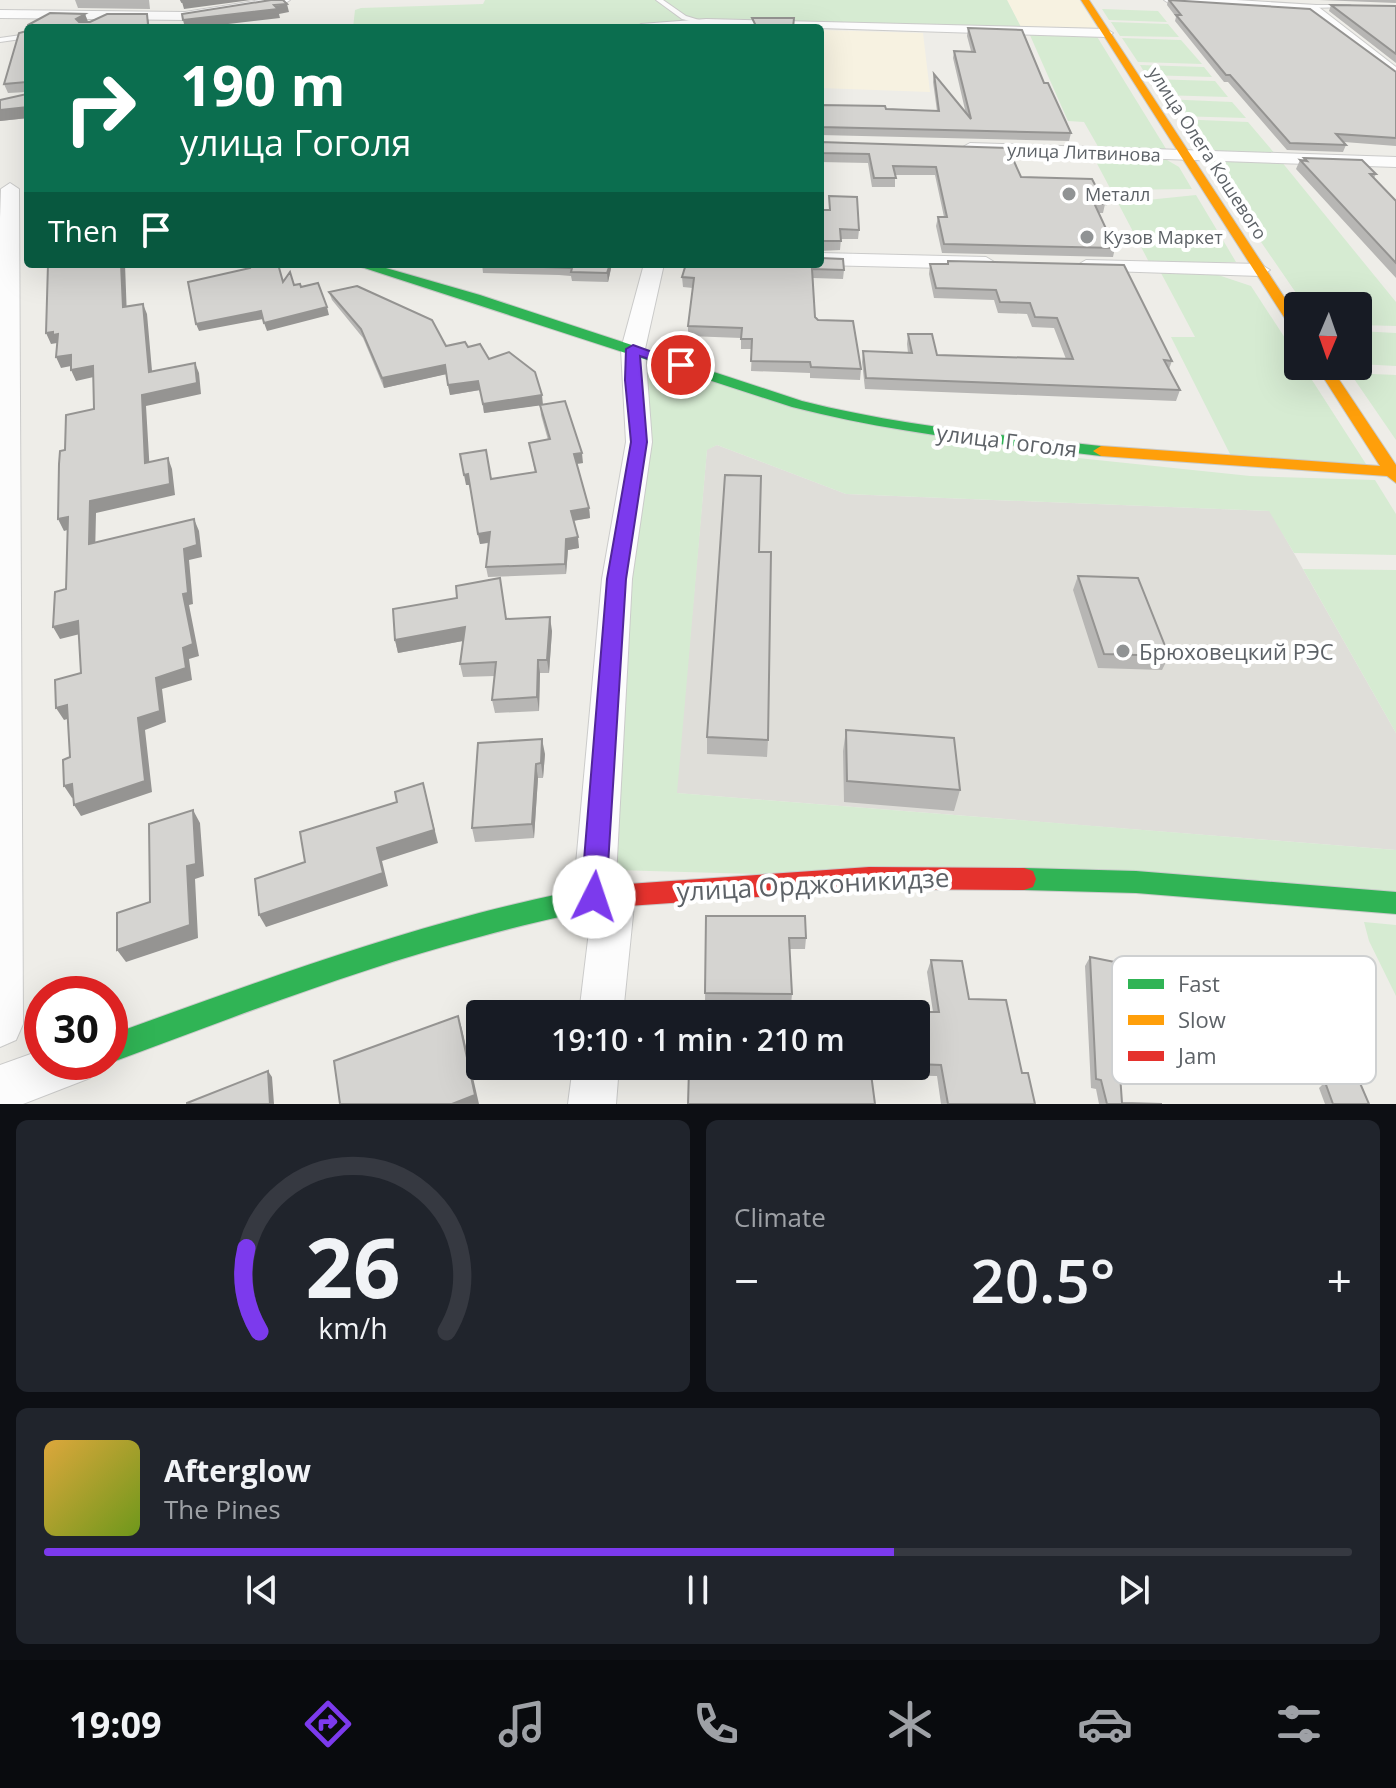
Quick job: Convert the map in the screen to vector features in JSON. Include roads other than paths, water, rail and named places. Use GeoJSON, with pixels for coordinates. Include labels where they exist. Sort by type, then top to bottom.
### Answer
{"type":"FeatureCollection","features":[{"type":"Feature","properties":{"kind":"street"},"geometry":{"type":"LineString","coordinates":[[0,14],[189,16],[284,0]]}},
{"type":"Feature","properties":{"kind":"street","name":"улица Олега Кошевого"},"geometry":{"type":"LineString","coordinates":[[1085,0],[1284,307]]}},
{"type":"Feature","properties":{"kind":"street"},"geometry":{"type":"LineString","coordinates":[[1170,0],[1308,7],[1322,12],[1396,74]]}},
{"type":"Feature","properties":{"kind":"street"},"geometry":{"type":"LineString","coordinates":[[824,28],[1106,33]]}},
{"type":"Feature","properties":{"kind":"street","name":"улица Литвинова"},"geometry":{"type":"LineString","coordinates":[[947,148],[1396,162]]}},
{"type":"Feature","properties":{"kind":"street"},"geometry":{"type":"LineString","coordinates":[[0,1024],[13,188]]}},
{"type":"Feature","properties":{"kind":"street"},"geometry":{"type":"LineString","coordinates":[[824,259],[1009,264]]}},
{"type":"Feature","properties":{"kind":"street"},"geometry":{"type":"LineString","coordinates":[[1071,265],[1260,270]]}},
{"type":"Feature","properties":{"kind":"street","name":"улица Гоголя"},"geometry":{"type":"LineString","coordinates":[[371,268],[633,349],[797,404],[895,425],[1148,457],[1395,474]]}},
{"type":"Feature","properties":{"kind":"street"},"geometry":{"type":"LineString","coordinates":[[601,1000],[617,579],[639,442],[633,349],[653,268]]}},
{"type":"Feature","properties":{"kind":"street"},"geometry":{"type":"LineString","coordinates":[[1332,380],[1395,474]]}},
{"type":"Feature","properties":{"kind":"street","name":"улица Орджоникидзе"},"geometry":{"type":"LineString","coordinates":[[128,1043],[372,955],[441,934],[604,896],[869,878],[986,877],[1136,882],[1396,903]]}},
{"type":"Feature","properties":{"kind":"street"},"geometry":{"type":"LineString","coordinates":[[0,1089],[25,1080]]}},
{"type":"Feature","properties":{"kind":"street"},"geometry":{"type":"LineString","coordinates":[[592,1104],[595,1080]]}},
{"type":"Feature","properties":{"kind":"lane"},"geometry":{"type":"LineString","coordinates":[[659,0],[684,18],[700,24]]}},
{"type":"Feature","properties":{"kind":"lane"},"geometry":{"type":"LineString","coordinates":[[1308,7],[1367,7]]}},
{"type":"Feature","properties":{"kind":"lane"},"geometry":{"type":"LineString","coordinates":[[98,24],[113,16]]}},
{"type":"Feature","properties":{"kind":"lane"},"geometry":{"type":"LineString","coordinates":[[0,40],[24,37]]}},
{"type":"Feature","properties":{"kind":"place","name":"Металл"},"geometry":{"type":"Point","coordinates":[1069,194]}},
{"type":"Feature","properties":{"kind":"place","name":"Кузов Маркет"},"geometry":{"type":"Point","coordinates":[1087,237]}},
{"type":"Feature","properties":{"kind":"place","name":"Брюховецкий РЭС"},"geometry":{"type":"Point","coordinates":[1123,651]}}]}
